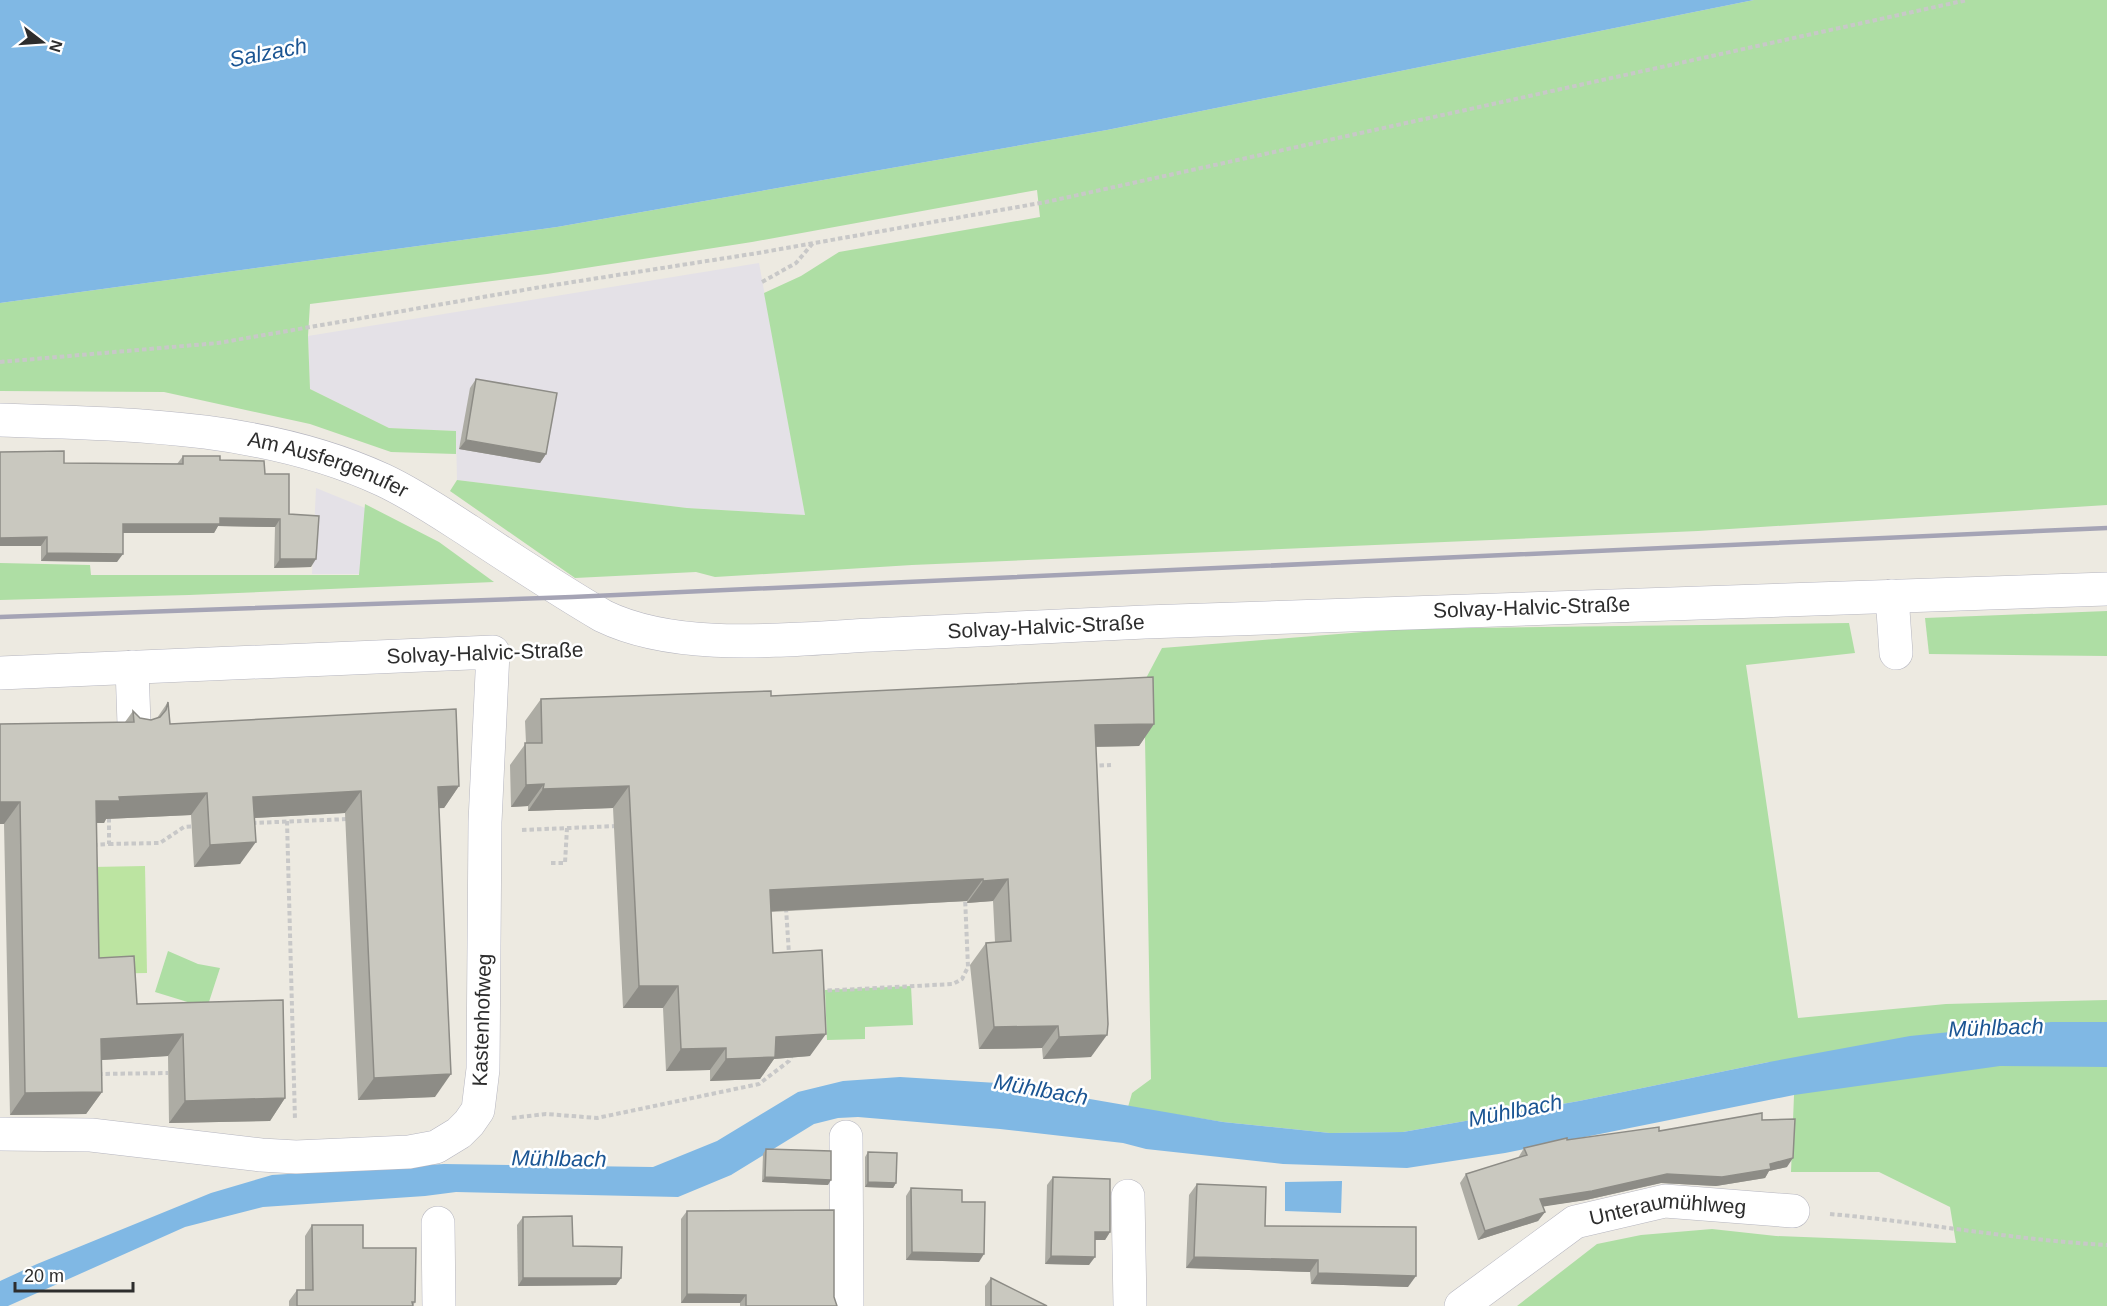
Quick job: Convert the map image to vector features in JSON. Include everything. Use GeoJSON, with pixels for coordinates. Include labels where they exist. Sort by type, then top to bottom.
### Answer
{"type":"FeatureCollection","features":[{"type":"Feature","properties":{"kind":"street","name":"Am Ausfergenufer"},"geometry":{"type":"LineString","coordinates":[[0,420],[104,423],[244,437],[330,460],[383,480],[618,623]]}},
{"type":"Feature","properties":{"kind":"street","name":"Solvay-Halvic-Straße"},"geometry":{"type":"LineString","coordinates":[[618,623],[656,635],[692,639],[772,639],[1142,622],[2107,589]]}},
{"type":"Feature","properties":{"kind":"street"},"geometry":{"type":"LineString","coordinates":[[1892,596],[1896,654]]}},
{"type":"Feature","properties":{"kind":"street","name":"Solvay-Halvic-Straße"},"geometry":{"type":"LineString","coordinates":[[0,673],[493,652]]}},
{"type":"Feature","properties":{"kind":"street","name":"Kastenhofweg"},"geometry":{"type":"LineString","coordinates":[[0,1134],[91,1135],[296,1157],[409,1152],[436,1147],[459,1133],[478,1110],[483,1069],[485,822],[493,652]]}},
{"type":"Feature","properties":{"kind":"street"},"geometry":{"type":"LineString","coordinates":[[132,667],[134,724]]}},
{"type":"Feature","properties":{"kind":"street"},"geometry":{"type":"LineString","coordinates":[[846,1137],[847,1306]]}},
{"type":"Feature","properties":{"kind":"street"},"geometry":{"type":"LineString","coordinates":[[1128,1196],[1130,1306]]}},
{"type":"Feature","properties":{"kind":"street","name":"Unteraumühlweg"},"geometry":{"type":"LineString","coordinates":[[1461,1306],[1575,1222],[1665,1201],[1793,1211]]}},
{"type":"Feature","properties":{"kind":"street"},"geometry":{"type":"LineString","coordinates":[[438,1223],[439,1306]]}},
{"type":"Feature","properties":{"kind":"path"},"geometry":{"type":"LineString","coordinates":[[0,362],[218,343],[523,290],[758,253],[1046,202],[1967,0]]}},
{"type":"Feature","properties":{"kind":"path"},"geometry":{"type":"LineString","coordinates":[[762,282],[796,263],[814,242]]}},
{"type":"Feature","properties":{"kind":"path","name":"Solvay-Halvic-Straße"},"geometry":{"type":"LineString","coordinates":[[493,652],[594,649],[600,646],[618,623]]}},
{"type":"Feature","properties":{"kind":"path"},"geometry":{"type":"LineString","coordinates":[[1083,767],[1111,765]]}},
{"type":"Feature","properties":{"kind":"path"},"geometry":{"type":"LineString","coordinates":[[109,809],[109,844]]}},
{"type":"Feature","properties":{"kind":"path"},"geometry":{"type":"LineString","coordinates":[[241,824],[358,819]]}},
{"type":"Feature","properties":{"kind":"path"},"geometry":{"type":"LineString","coordinates":[[287,821],[296,1157]]}},
{"type":"Feature","properties":{"kind":"path"},"geometry":{"type":"LineString","coordinates":[[485,822],[508,831],[619,826]]}},
{"type":"Feature","properties":{"kind":"path"},"geometry":{"type":"LineString","coordinates":[[86,845],[160,843],[184,827],[207,825]]}},
{"type":"Feature","properties":{"kind":"path"},"geometry":{"type":"LineString","coordinates":[[552,862],[565,863],[567,828]]}},
{"type":"Feature","properties":{"kind":"path"},"geometry":{"type":"LineString","coordinates":[[814,991],[953,984],[962,979],[968,967],[965,895]]}},
{"type":"Feature","properties":{"kind":"path"},"geometry":{"type":"LineString","coordinates":[[786,900],[789,957]]}},
{"type":"Feature","properties":{"kind":"path"},"geometry":{"type":"LineString","coordinates":[[478,1110],[502,1120],[546,1114],[597,1118],[759,1084],[789,1061],[793,1052]]}},
{"type":"Feature","properties":{"kind":"path"},"geometry":{"type":"LineString","coordinates":[[91,1074],[168,1073]]}},
{"type":"Feature","properties":{"kind":"path"},"geometry":{"type":"LineString","coordinates":[[1793,1211],[1884,1218],[2074,1243],[2107,1245]]}},
{"type":"Feature","properties":{"kind":"shaded area"},"geometry":{"type":"Polygon","coordinates":[[[759,263],[805,515],[687,508],[457,480],[456,431],[389,428],[310,389],[308,336],[759,263]]]}},
{"type":"Feature","properties":{"kind":"shaded area"},"geometry":{"type":"Polygon","coordinates":[[[316,488],[380,514],[363,574],[312,574],[316,488]]]}},
{"type":"Feature","properties":{"kind":"green space"},"geometry":{"type":"Polygon","coordinates":[[[1754,0],[2107,0],[2107,505],[1698,531],[912,565],[715,577],[696,572],[575,578],[450,491],[457,480],[687,508],[805,515],[764,293],[801,276],[839,252],[1040,217],[1037,190],[752,242],[547,274],[310,304],[308,336],[310,389],[389,428],[456,431],[456,454],[391,452],[310,424],[164,392],[0,391],[0,303],[557,227],[1107,130],[1754,0]]]}},
{"type":"Feature","properties":{"kind":"green space"},"geometry":{"type":"Polygon","coordinates":[[[365,504],[439,542],[494,582],[189,595],[0,600],[0,563],[90,565],[91,575],[359,575],[365,504]]]}},
{"type":"Feature","properties":{"kind":"green space"},"geometry":{"type":"Polygon","coordinates":[[[2107,611],[2107,656],[1929,654],[1925,618],[2107,611]]]}},
{"type":"Feature","properties":{"kind":"green space"},"geometry":{"type":"Polygon","coordinates":[[[1849,623],[1855,653],[1746,665],[1798,1018],[1946,1004],[2107,1000],[2107,1306],[1517,1306],[1597,1244],[1641,1235],[1712,1229],[1776,1236],[1956,1243],[1950,1207],[1879,1172],[1791,1172],[1794,1095],[1769,1062],[1579,1101],[1403,1132],[1330,1133],[1223,1122],[1128,1107],[1132,1093],[1151,1079],[1144,682],[1162,648],[1401,629],[1849,623]]]}},
{"type":"Feature","properties":{"kind":"green space"},"geometry":{"type":"Polygon","coordinates":[[[145,866],[147,973],[93,974],[92,867],[145,866]]]}},
{"type":"Feature","properties":{"kind":"green space"},"geometry":{"type":"Polygon","coordinates":[[[168,951],[198,964],[220,968],[207,1008],[155,992],[168,951]]]}},
{"type":"Feature","properties":{"kind":"green space"},"geometry":{"type":"Polygon","coordinates":[[[911,986],[913,1025],[865,1027],[865,1039],[827,1040],[825,990],[911,986]]]}},
{"type":"Feature","properties":{"kind":"water","name":"Salzach"},"geometry":{"type":"Polygon","coordinates":[[[0,0],[1754,0],[1107,130],[557,227],[0,303],[0,0]]]}},
{"type":"Feature","properties":{"kind":"water"},"geometry":{"type":"Polygon","coordinates":[[[2051,1022],[2107,1022],[2107,1067],[2000,1066],[1794,1095],[1505,1153],[1407,1168],[1283,1164],[1146,1149],[1123,1143],[1000,1129],[858,1117],[838,1118],[814,1124],[731,1175],[678,1197],[456,1192],[263,1207],[185,1227],[8,1306],[0,1306],[0,1281],[211,1193],[272,1175],[444,1164],[653,1167],[717,1141],[798,1092],[843,1081],[900,1077],[997,1083],[1223,1122],[1330,1133],[1403,1132],[1579,1101],[1910,1036],[2051,1022]]]}},
{"type":"Feature","properties":{"kind":"water"},"geometry":{"type":"Polygon","coordinates":[[[1342,1181],[1341,1213],[1285,1211],[1285,1182],[1342,1181]]]}},
{"type":"Feature","properties":{"kind":"building"},"geometry":{"type":"Polygon","coordinates":[[[476,379],[557,393],[546,454],[466,440],[476,379]]]}},
{"type":"Feature","properties":{"kind":"building"},"geometry":{"type":"Polygon","coordinates":[[[64,451],[64,463],[183,464],[183,456],[220,456],[220,460],[264,461],[265,474],[289,474],[289,514],[319,516],[316,559],[280,559],[280,519],[220,518],[220,524],[123,524],[123,554],[47,553],[47,537],[0,538],[0,452],[64,451]]]}},
{"type":"Feature","properties":{"kind":"building"},"geometry":{"type":"Polygon","coordinates":[[[1153,677],[1154,724],[1095,725],[1107,1035],[1059,1037],[1058,1026],[994,1027],[986,943],[1011,941],[1008,879],[983,881],[983,879],[770,890],[773,953],[822,950],[826,1034],[776,1037],[775,1057],[726,1059],[726,1048],[681,1049],[678,986],[639,986],[629,786],[543,789],[544,784],[526,785],[525,743],[542,743],[541,699],[771,691],[771,696],[1153,677]]]}},
{"type":"Feature","properties":{"kind":"building"},"geometry":{"type":"Polygon","coordinates":[[[168,702],[170,724],[456,709],[459,786],[438,787],[451,1074],[374,1078],[361,791],[253,797],[256,842],[210,845],[207,793],[119,797],[120,801],[96,801],[99,958],[134,956],[137,1004],[283,1000],[285,1098],[185,1101],[183,1034],[101,1039],[102,1092],[25,1093],[20,802],[0,802],[0,724],[134,722],[133,711],[140,718],[151,720],[160,717],[166,710],[168,702]]]}},
{"type":"Feature","properties":{"kind":"building"},"geometry":{"type":"Polygon","coordinates":[[[1762,1113],[1762,1120],[1795,1119],[1793,1158],[1770,1164],[1771,1169],[1722,1177],[1667,1174],[1592,1191],[1540,1199],[1545,1212],[1485,1231],[1466,1174],[1527,1155],[1524,1148],[1567,1138],[1567,1140],[1659,1127],[1659,1131],[1762,1113]]]}},
{"type":"Feature","properties":{"kind":"building"},"geometry":{"type":"Polygon","coordinates":[[[766,1149],[831,1151],[831,1180],[765,1177],[766,1149]]]}},
{"type":"Feature","properties":{"kind":"building"},"geometry":{"type":"Polygon","coordinates":[[[868,1152],[897,1153],[896,1183],[868,1182],[868,1152]]]}},
{"type":"Feature","properties":{"kind":"building"},"geometry":{"type":"Polygon","coordinates":[[[1053,1177],[1110,1179],[1110,1232],[1095,1232],[1095,1257],[1051,1256],[1053,1177]]]}},
{"type":"Feature","properties":{"kind":"building"},"geometry":{"type":"Polygon","coordinates":[[[1197,1184],[1266,1187],[1265,1226],[1416,1227],[1416,1276],[1318,1273],[1318,1260],[1194,1257],[1197,1184]]]}},
{"type":"Feature","properties":{"kind":"building"},"geometry":{"type":"Polygon","coordinates":[[[911,1188],[962,1190],[962,1202],[985,1202],[984,1254],[912,1252],[911,1188]]]}},
{"type":"Feature","properties":{"kind":"building"},"geometry":{"type":"Polygon","coordinates":[[[834,1210],[834,1297],[837,1306],[746,1306],[746,1295],[687,1294],[687,1211],[834,1210]]]}},
{"type":"Feature","properties":{"kind":"building"},"geometry":{"type":"Polygon","coordinates":[[[572,1216],[573,1246],[622,1247],[621,1278],[523,1278],[523,1217],[572,1216]]]}},
{"type":"Feature","properties":{"kind":"building"},"geometry":{"type":"Polygon","coordinates":[[[312,1225],[363,1225],[363,1248],[416,1248],[413,1306],[297,1306],[297,1290],[313,1290],[312,1225]]]}},
{"type":"Feature","properties":{"kind":"building"},"geometry":{"type":"Polygon","coordinates":[[[991,1278],[1047,1306],[991,1306],[991,1278]]]}},
{"type":"Feature","properties":{"kind":"railway"},"geometry":{"type":"LineString","coordinates":[[0,617],[572,597],[2107,528]]}},
{"type":"Feature","properties":{"kind":"water label","name":"Mühlbach"},"geometry":{"type":"Point","coordinates":[1996,1027]}},
{"type":"Feature","properties":{"kind":"water label","name":"Mühlbach"},"geometry":{"type":"Point","coordinates":[1041,1089]}},
{"type":"Feature","properties":{"kind":"water label","name":"Mühlbach"},"geometry":{"type":"Point","coordinates":[1515,1110]}},
{"type":"Feature","properties":{"kind":"water label","name":"Mühlbach"},"geometry":{"type":"Point","coordinates":[559,1158]}}]}
